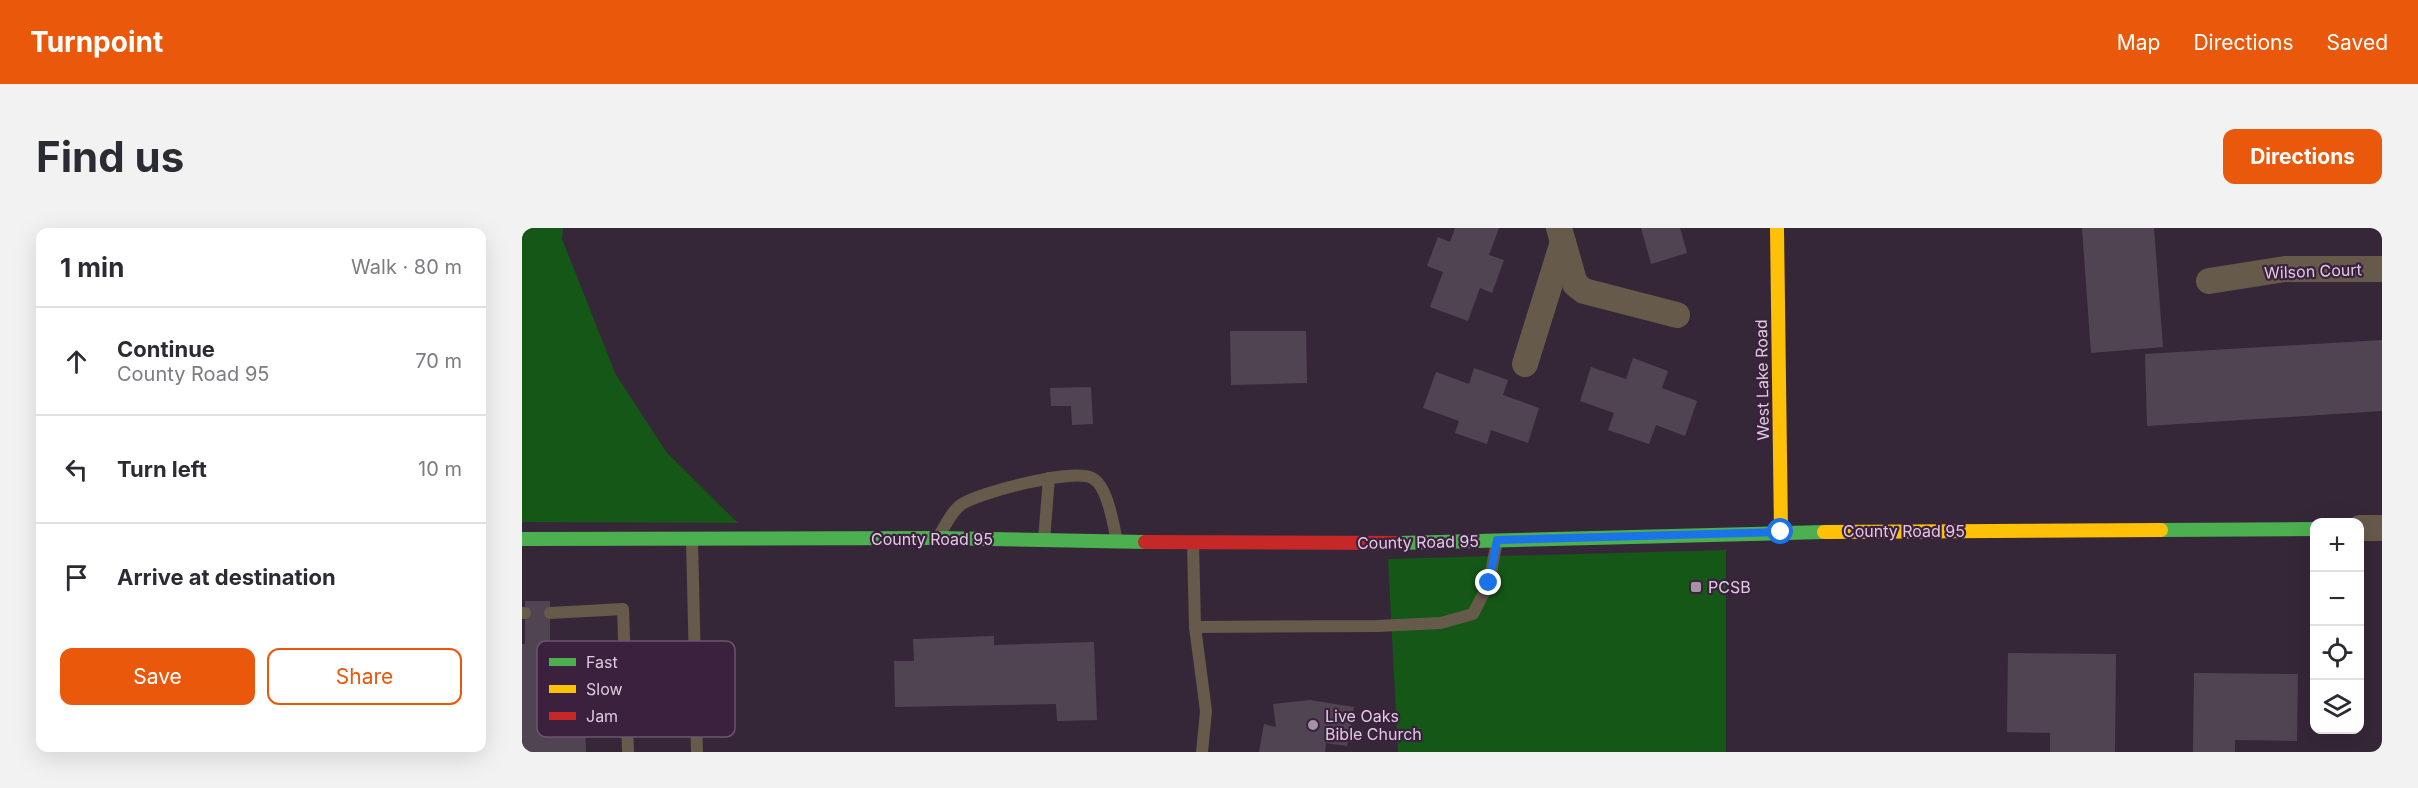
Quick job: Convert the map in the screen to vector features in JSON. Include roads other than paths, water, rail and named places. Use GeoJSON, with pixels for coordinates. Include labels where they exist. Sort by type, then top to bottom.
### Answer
{"type":"FeatureCollection","features":[{"type":"Feature","properties":{"kind":"street","name":"West Lake Road"},"geometry":{"type":"LineString","coordinates":[[1777,228],[1781,532]]}},
{"type":"Feature","properties":{"kind":"street"},"geometry":{"type":"LineString","coordinates":[[1561,235],[1575,284],[1584,291],[1677,315]]}},
{"type":"Feature","properties":{"kind":"street"},"geometry":{"type":"LineString","coordinates":[[1525,364],[1561,235]]}},
{"type":"Feature","properties":{"kind":"street","name":"Wilson Court"},"geometry":{"type":"LineString","coordinates":[[2209,281],[2285,269],[2382,269]]}},
{"type":"Feature","properties":{"kind":"street"},"geometry":{"type":"LineString","coordinates":[[2364,528],[2382,528]]}},
{"type":"Feature","properties":{"kind":"street","name":"County Road 95"},"geometry":{"type":"LineString","coordinates":[[522,538],[938,538],[1117,542],[1393,543],[1781,532],[2310,529]]}},
{"type":"Feature","properties":{"kind":"lane"},"geometry":{"type":"LineString","coordinates":[[938,538],[962,504],[1004,489],[1049,478],[1080,475],[1092,477],[1100,484],[1117,542]]}},
{"type":"Feature","properties":{"kind":"lane"},"geometry":{"type":"LineString","coordinates":[[1044,540],[1049,478]]}},
{"type":"Feature","properties":{"kind":"lane"},"geometry":{"type":"LineString","coordinates":[[692,539],[694,641]]}},
{"type":"Feature","properties":{"kind":"lane"},"geometry":{"type":"LineString","coordinates":[[1195,627],[1442,623],[1473,614],[1489,583],[1497,540]]}},
{"type":"Feature","properties":{"kind":"lane"},"geometry":{"type":"LineString","coordinates":[[1192,542],[1195,627],[1206,711],[1202,752]]}},
{"type":"Feature","properties":{"kind":"lane"},"geometry":{"type":"LineString","coordinates":[[550,613],[623,609],[624,641]]}},
{"type":"Feature","properties":{"kind":"lane"},"geometry":{"type":"LineString","coordinates":[[627,737],[628,752]]}},
{"type":"Feature","properties":{"kind":"lane"},"geometry":{"type":"LineString","coordinates":[[696,737],[697,752]]}},
{"type":"Feature","properties":{"kind":"place","name":"PCSB"},"geometry":{"type":"Point","coordinates":[1696,587]}},
{"type":"Feature","properties":{"kind":"place","name":"Live Oaks Bible Church"},"geometry":{"type":"Point","coordinates":[1313,725]}}]}
